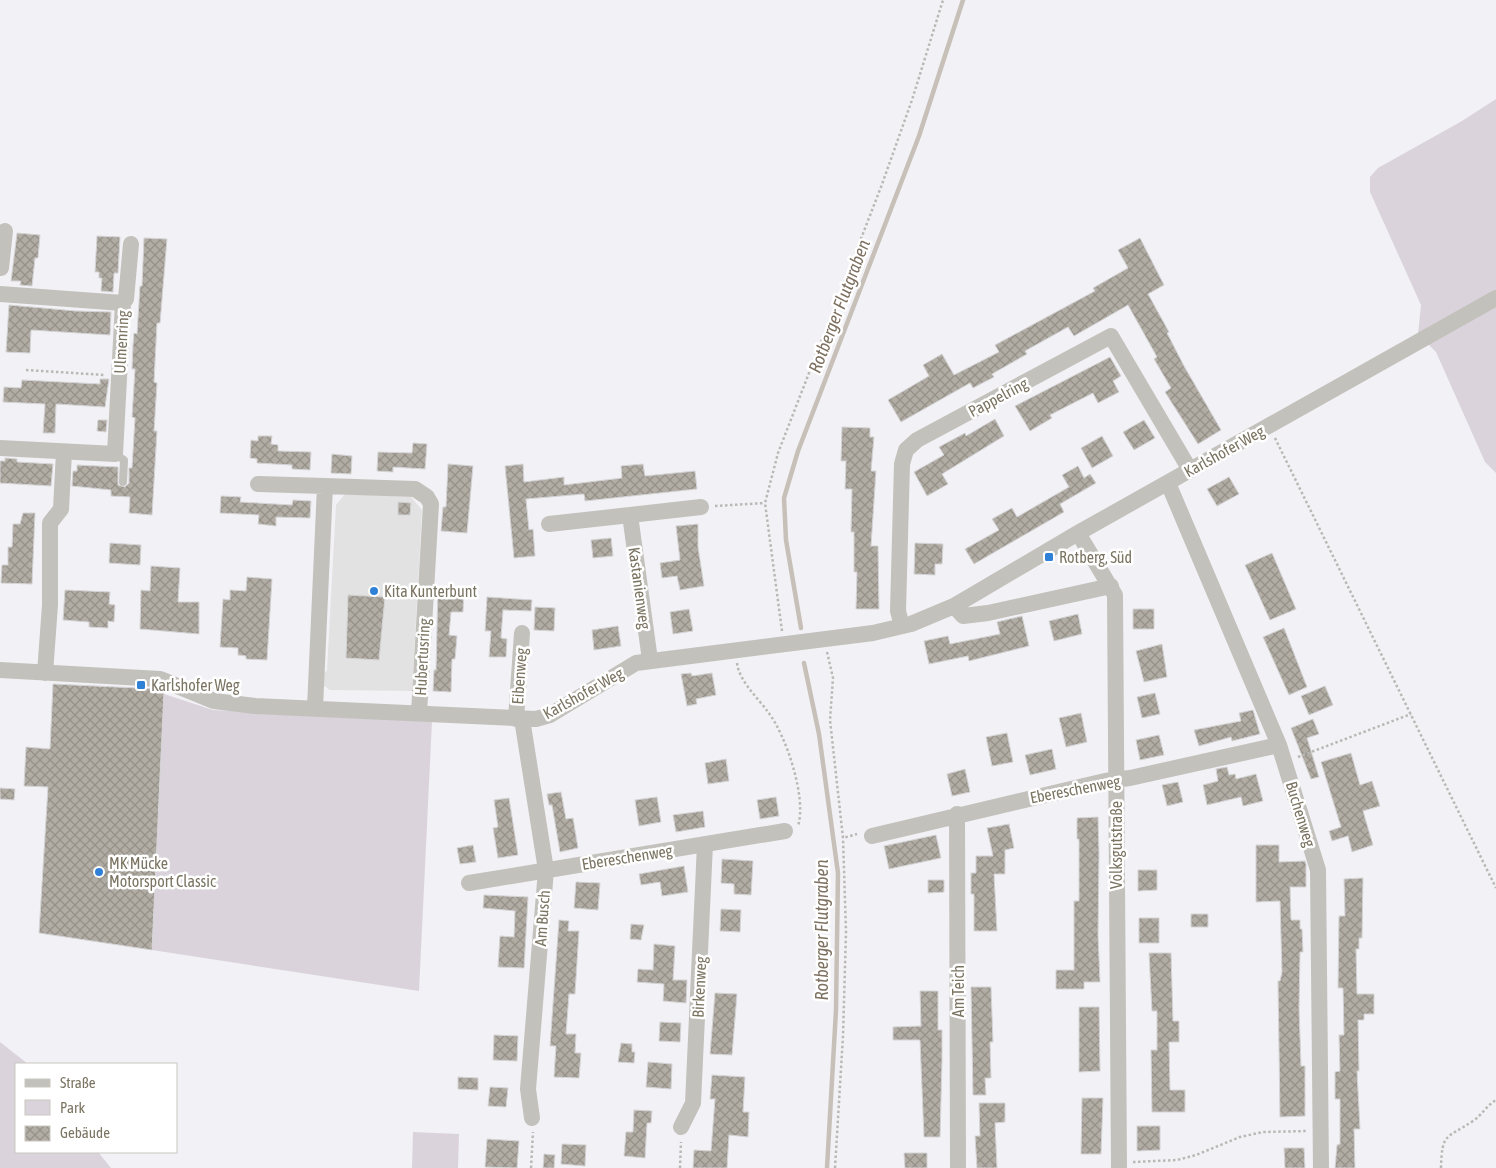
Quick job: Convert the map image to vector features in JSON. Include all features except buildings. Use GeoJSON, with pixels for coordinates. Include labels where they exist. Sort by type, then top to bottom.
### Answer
{"type":"FeatureCollection","features":[{"type":"Feature","properties":{"kind":"street"},"geometry":{"type":"LineString","coordinates":[[0,273],[5,231]]}},
{"type":"Feature","properties":{"kind":"street"},"geometry":{"type":"LineString","coordinates":[[123,303],[126,299],[131,244]]}},
{"type":"Feature","properties":{"kind":"street","name":"Ulmenring"},"geometry":{"type":"LineString","coordinates":[[0,294],[123,303],[115,454]]}},
{"type":"Feature","properties":{"kind":"street","name":"Karlshofer Weg"},"geometry":{"type":"LineString","coordinates":[[0,670],[160,679],[214,701],[255,706],[519,719],[550,715],[636,663],[873,633],[902,626],[954,606],[1078,533],[1496,298]]}},
{"type":"Feature","properties":{"kind":"street","name":"Pappelring"},"geometry":{"type":"LineString","coordinates":[[902,626],[898,611],[902,464],[906,450],[917,440],[1111,336],[1190,470]]}},
{"type":"Feature","properties":{"kind":"street"},"geometry":{"type":"LineString","coordinates":[[0,448],[115,454]]}},
{"type":"Feature","properties":{"kind":"street"},"geometry":{"type":"LineString","coordinates":[[45,673],[50,605],[50,523],[61,509],[64,452]]}},
{"type":"Feature","properties":{"kind":"street","name":"Buchenweg"},"geometry":{"type":"LineString","coordinates":[[1168,483],[1279,745],[1318,870],[1321,1168]]}},
{"type":"Feature","properties":{"kind":"street","name":"Hubertusring"},"geometry":{"type":"LineString","coordinates":[[258,484],[415,489],[427,497],[431,504],[419,713]]}},
{"type":"Feature","properties":{"kind":"street"},"geometry":{"type":"LineString","coordinates":[[315,708],[325,486]]}},
{"type":"Feature","properties":{"kind":"street"},"geometry":{"type":"LineString","coordinates":[[549,524],[701,508]]}},
{"type":"Feature","properties":{"kind":"street","name":"Kastanienweg"},"geometry":{"type":"LineString","coordinates":[[630,515],[650,660]]}},
{"type":"Feature","properties":{"kind":"street","name":"Volksgutstraße"},"geometry":{"type":"LineString","coordinates":[[1078,533],[1112,586],[1115,595],[1119,1166]]}},
{"type":"Feature","properties":{"kind":"street"},"geometry":{"type":"LineString","coordinates":[[954,606],[963,616],[988,614],[1112,586]]}},
{"type":"Feature","properties":{"kind":"street","name":"Eibenweg"},"geometry":{"type":"LineString","coordinates":[[519,719],[522,633]]}},
{"type":"Feature","properties":{"kind":"street","name":"Am Busch"},"geometry":{"type":"LineString","coordinates":[[519,719],[546,870],[528,1089],[532,1118]]}},
{"type":"Feature","properties":{"kind":"street","name":"Ebereschenweg"},"geometry":{"type":"LineString","coordinates":[[872,836],[957,814],[1279,745]]}},
{"type":"Feature","properties":{"kind":"street","name":"Am Teich"},"geometry":{"type":"LineString","coordinates":[[957,814],[958,1168]]}},
{"type":"Feature","properties":{"kind":"street","name":"Ebereschenweg"},"geometry":{"type":"LineString","coordinates":[[469,883],[785,831]]}},
{"type":"Feature","properties":{"kind":"street","name":"Birkenweg"},"geometry":{"type":"LineString","coordinates":[[681,1127],[693,1103],[706,844]]}},
{"type":"Feature","properties":{"kind":"lane"},"geometry":{"type":"LineString","coordinates":[[115,454],[124,460],[123,482]]}},
{"type":"Feature","properties":{"kind":"path"},"geometry":{"type":"LineString","coordinates":[[788,643],[765,503],[778,453],[909,109],[943,0]]}},
{"type":"Feature","properties":{"kind":"path"},"geometry":{"type":"LineString","coordinates":[[26,370],[119,376]]}},
{"type":"Feature","properties":{"kind":"path"},"geometry":{"type":"LineString","coordinates":[[1269,426],[1496,888]]}},
{"type":"Feature","properties":{"kind":"path"},"geometry":{"type":"LineString","coordinates":[[701,508],[765,503]]}},
{"type":"Feature","properties":{"kind":"path"},"geometry":{"type":"LineString","coordinates":[[821,639],[833,678],[830,720],[843,838],[846,932],[843,1036],[835,1168]]}},
{"type":"Feature","properties":{"kind":"path"},"geometry":{"type":"LineString","coordinates":[[736,649],[737,667],[741,677],[780,730],[792,760],[801,817],[798,826],[785,831]]}},
{"type":"Feature","properties":{"kind":"path"},"geometry":{"type":"LineString","coordinates":[[1285,762],[1411,714]]}},
{"type":"Feature","properties":{"kind":"path"},"geometry":{"type":"LineString","coordinates":[[843,838],[868,832],[872,836]]}},
{"type":"Feature","properties":{"kind":"path"},"geometry":{"type":"LineString","coordinates":[[1441,1168],[1442,1146],[1449,1134],[1474,1120],[1496,1100]]}},
{"type":"Feature","properties":{"kind":"path"},"geometry":{"type":"LineString","coordinates":[[531,1168],[532,1118]]}},
{"type":"Feature","properties":{"kind":"path"},"geometry":{"type":"LineString","coordinates":[[680,1168],[681,1127]]}},
{"type":"Feature","properties":{"kind":"path"},"geometry":{"type":"LineString","coordinates":[[1119,1166],[1177,1160],[1196,1155],[1240,1137],[1263,1132],[1321,1131]]}},
{"type":"Feature","properties":{"kind":"shaded area","name":"Kita Kunterbunt"},"geometry":{"type":"Polygon","coordinates":[[[345,494],[411,497],[422,510],[412,691],[330,690],[323,685],[324,672],[327,671],[336,505],[345,494]]]}},
{"type":"Feature","properties":{"kind":"green space"},"geometry":{"type":"Polygon","coordinates":[[[1496,99],[1496,473],[1485,462],[1436,352],[1418,334],[1421,305],[1370,192],[1370,177],[1378,168],[1462,121],[1496,99]]]}},
{"type":"Feature","properties":{"kind":"green space"},"geometry":{"type":"Polygon","coordinates":[[[164,694],[213,710],[432,721],[419,991],[152,950],[164,694]]]}},
{"type":"Feature","properties":{"kind":"green space"},"geometry":{"type":"Polygon","coordinates":[[[0,1042],[27,1063],[15,1063],[15,1153],[99,1153],[111,1168],[0,1168],[0,1042]]]}},
{"type":"Feature","properties":{"kind":"green space"},"geometry":{"type":"Polygon","coordinates":[[[413,1132],[459,1134],[458,1168],[412,1168],[413,1132]]]}},
{"type":"Feature","properties":{"kind":"waterway","name":"Rotberger Flutgraben"},"geometry":{"type":"LineString","coordinates":[[801,628],[786,540],[784,498],[798,451],[919,136],[963,0]]}},
{"type":"Feature","properties":{"kind":"waterway","name":"Rotberger Flutgraben"},"geometry":{"type":"LineString","coordinates":[[804,663],[819,734],[838,873],[836,1010],[827,1168]]}},
{"type":"Feature","properties":{"kind":"place","name":"Rotberg, Süd"},"geometry":{"type":"Point","coordinates":[1049,557]}},
{"type":"Feature","properties":{"kind":"place","name":"Kita Kunterbunt"},"geometry":{"type":"Point","coordinates":[374,591]}},
{"type":"Feature","properties":{"kind":"place","name":"Karlshofer Weg"},"geometry":{"type":"Point","coordinates":[141,685]}},
{"type":"Feature","properties":{"kind":"place","name":"MK Mücke Motorsport Classic"},"geometry":{"type":"Point","coordinates":[99,872]}}]}
